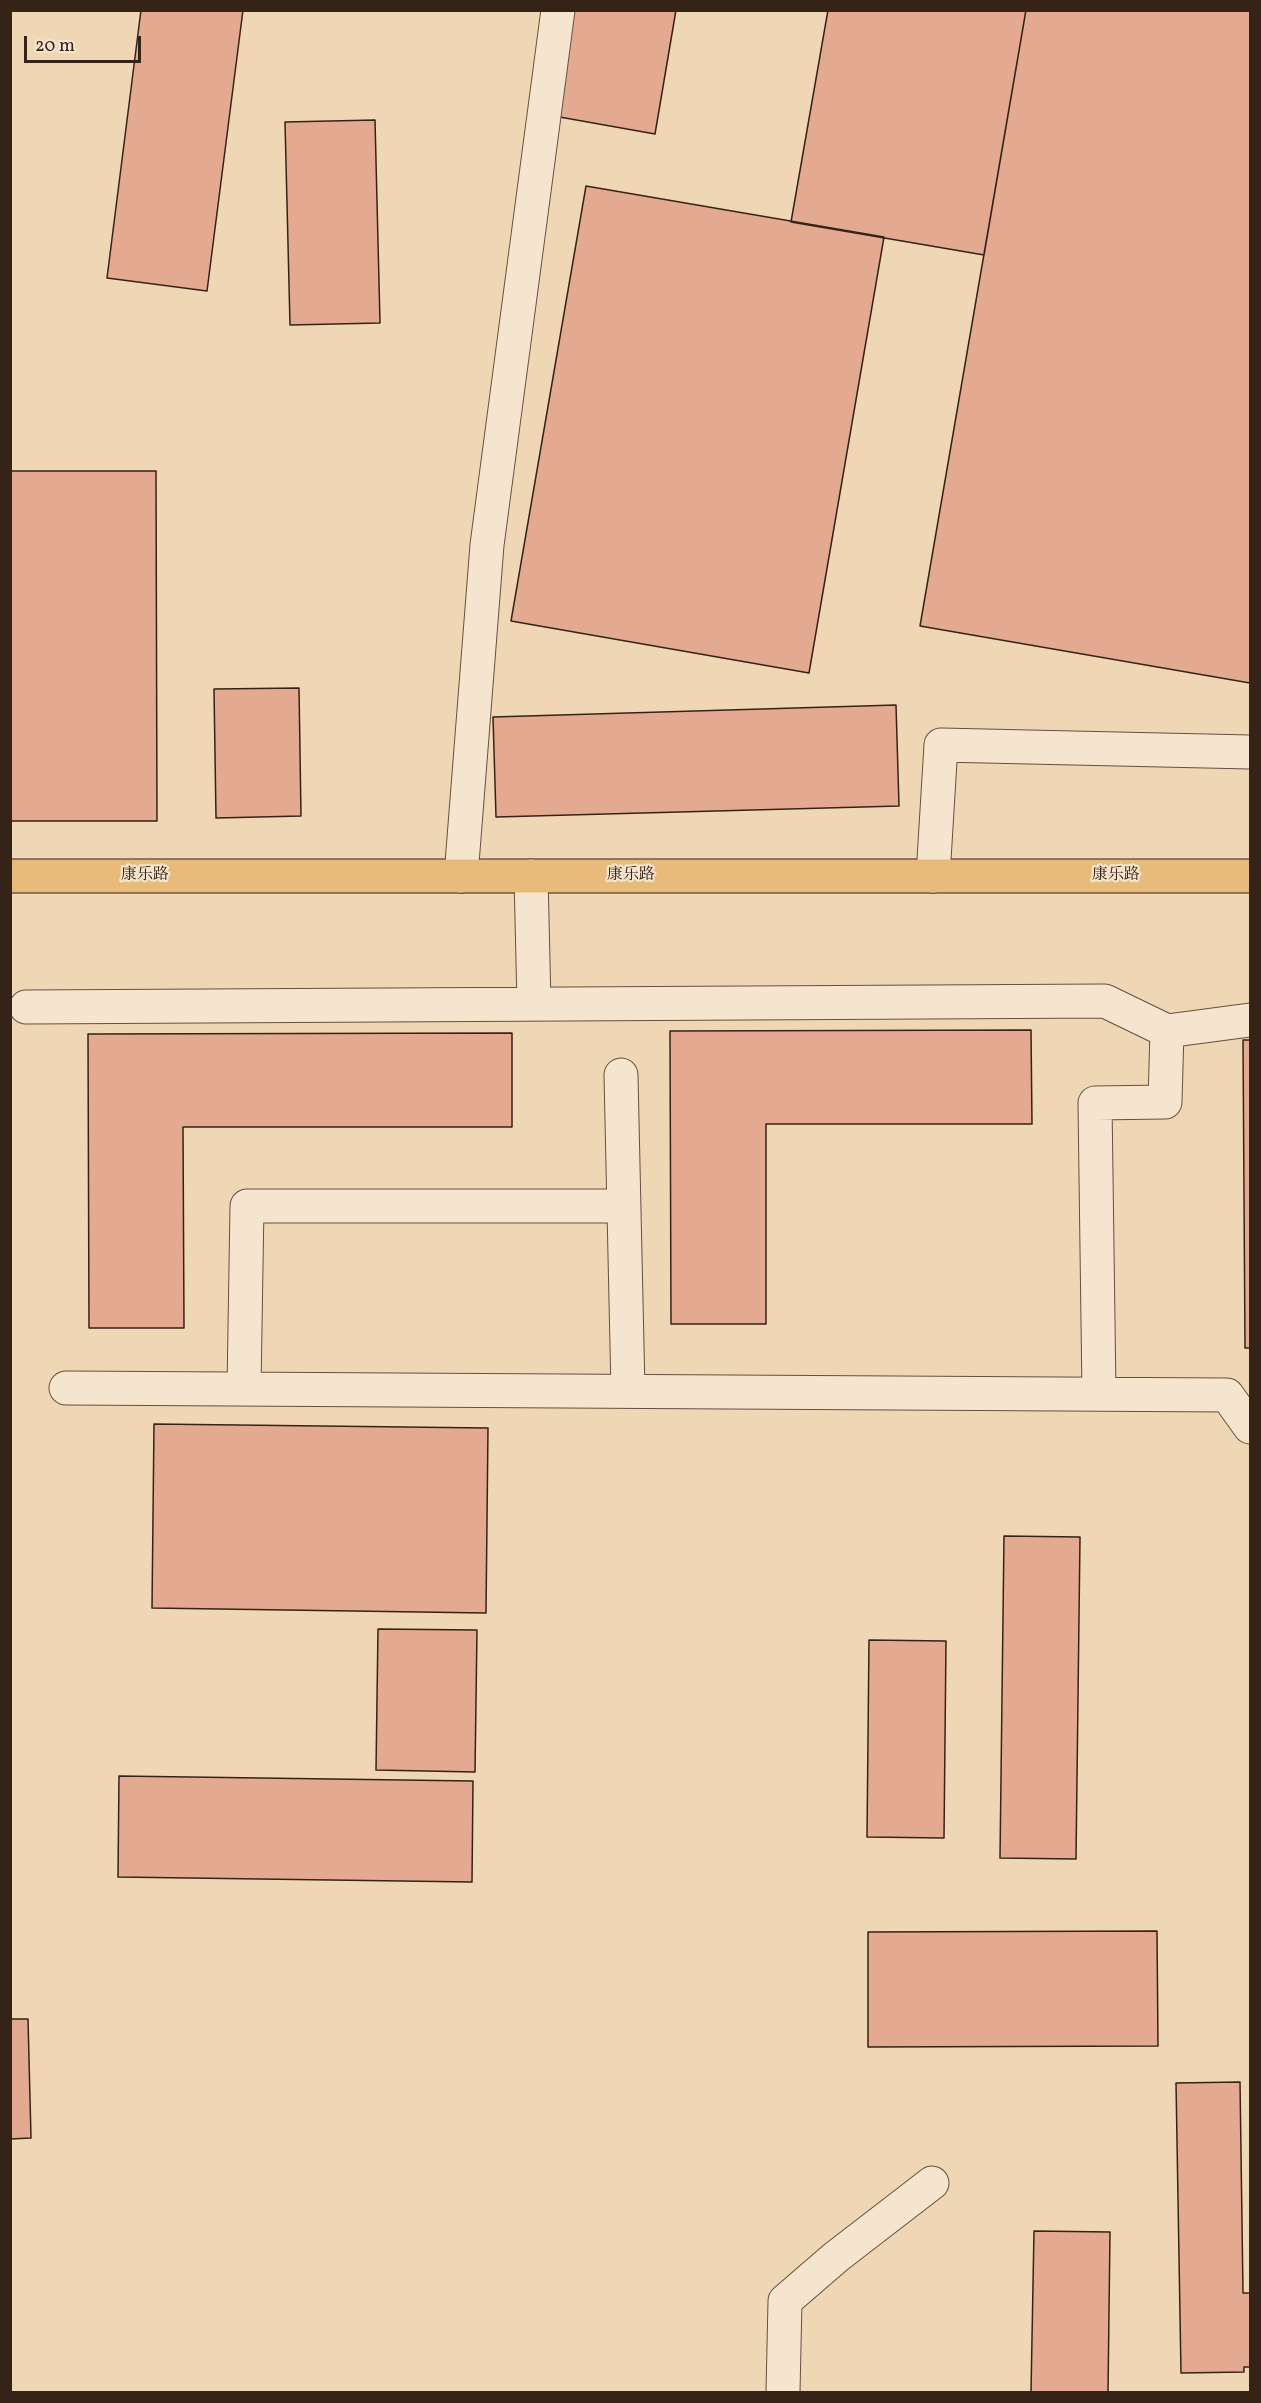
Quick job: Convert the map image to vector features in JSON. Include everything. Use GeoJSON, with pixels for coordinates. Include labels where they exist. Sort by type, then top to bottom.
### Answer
{"type":"FeatureCollection","features":[{"type":"Feature","properties":{"kind":"main road","name":"康乐路"},"geometry":{"type":"LineString","coordinates":[[10,876],[1251,876]]}},
{"type":"Feature","properties":{"kind":"street"},"geometry":{"type":"LineString","coordinates":[[461,876],[486,545],[558,10]]}},
{"type":"Feature","properties":{"kind":"street"},"geometry":{"type":"LineString","coordinates":[[933,876],[941,745],[1251,752]]}},
{"type":"Feature","properties":{"kind":"street"},"geometry":{"type":"LineString","coordinates":[[531,876],[534,1004]]}},
{"type":"Feature","properties":{"kind":"street"},"geometry":{"type":"LineString","coordinates":[[26,1007],[1105,1001],[1167,1031],[1251,1020]]}},
{"type":"Feature","properties":{"kind":"street"},"geometry":{"type":"LineString","coordinates":[[1099,1394],[1095,1102],[1165,1102],[1167,1031]]}},
{"type":"Feature","properties":{"kind":"street"},"geometry":{"type":"LineString","coordinates":[[621,1075],[628,1391]]}},
{"type":"Feature","properties":{"kind":"street"},"geometry":{"type":"LineString","coordinates":[[244,1389],[247,1206],[624,1206]]}},
{"type":"Feature","properties":{"kind":"street"},"geometry":{"type":"LineString","coordinates":[[66,1388],[1227,1395],[1251,1427]]}},
{"type":"Feature","properties":{"kind":"street"},"geometry":{"type":"LineString","coordinates":[[783,2392],[785,2301],[836,2257],[932,2183]]}},
{"type":"Feature","properties":{"kind":"building"},"geometry":{"type":"Polygon","coordinates":[[[141,10],[243,10],[207,291],[107,278],[141,10]]]}},
{"type":"Feature","properties":{"kind":"building"},"geometry":{"type":"Polygon","coordinates":[[[572,10],[676,10],[655,134],[554,116],[572,10]]]}},
{"type":"Feature","properties":{"kind":"building"},"geometry":{"type":"Polygon","coordinates":[[[828,10],[1026,10],[984,255],[791,222],[828,10]]]}},
{"type":"Feature","properties":{"kind":"building"},"geometry":{"type":"Polygon","coordinates":[[[1026,10],[1250,10],[1250,683],[920,626],[1026,10]]]}},
{"type":"Feature","properties":{"kind":"building"},"geometry":{"type":"Polygon","coordinates":[[[375,120],[380,323],[290,325],[285,122],[375,120]]]}},
{"type":"Feature","properties":{"kind":"building"},"geometry":{"type":"Polygon","coordinates":[[[586,186],[884,237],[809,673],[511,621],[586,186]]]}},
{"type":"Feature","properties":{"kind":"building"},"geometry":{"type":"Polygon","coordinates":[[[10,471],[156,471],[157,821],[10,821],[10,471]]]}},
{"type":"Feature","properties":{"kind":"building"},"geometry":{"type":"Polygon","coordinates":[[[299,688],[301,816],[216,818],[214,689],[299,688]]]}},
{"type":"Feature","properties":{"kind":"building"},"geometry":{"type":"Polygon","coordinates":[[[896,705],[899,806],[496,817],[493,717],[896,705]]]}},
{"type":"Feature","properties":{"kind":"building"},"geometry":{"type":"Polygon","coordinates":[[[1031,1030],[1032,1124],[766,1124],[766,1324],[671,1324],[670,1031],[1031,1030]]]}},
{"type":"Feature","properties":{"kind":"building"},"geometry":{"type":"Polygon","coordinates":[[[512,1033],[512,1127],[183,1127],[184,1328],[89,1328],[88,1034],[512,1033]]]}},
{"type":"Feature","properties":{"kind":"building"},"geometry":{"type":"Polygon","coordinates":[[[1243,1040],[1250,1040],[1250,1348],[1245,1348],[1243,1040]]]}},
{"type":"Feature","properties":{"kind":"building"},"geometry":{"type":"Polygon","coordinates":[[[154,1424],[488,1428],[486,1613],[152,1608],[154,1424]]]}},
{"type":"Feature","properties":{"kind":"building"},"geometry":{"type":"Polygon","coordinates":[[[1004,1536],[1080,1537],[1076,1859],[1000,1858],[1004,1536]]]}},
{"type":"Feature","properties":{"kind":"building"},"geometry":{"type":"Polygon","coordinates":[[[378,1629],[477,1630],[475,1772],[376,1770],[378,1629]]]}},
{"type":"Feature","properties":{"kind":"building"},"geometry":{"type":"Polygon","coordinates":[[[869,1640],[946,1641],[944,1838],[867,1837],[869,1640]]]}},
{"type":"Feature","properties":{"kind":"building"},"geometry":{"type":"Polygon","coordinates":[[[119,1776],[473,1781],[472,1882],[118,1877],[119,1776]]]}},
{"type":"Feature","properties":{"kind":"building"},"geometry":{"type":"Polygon","coordinates":[[[1157,1931],[1158,2046],[868,2047],[868,1932],[1157,1931]]]}},
{"type":"Feature","properties":{"kind":"building"},"geometry":{"type":"Polygon","coordinates":[[[10,2019],[28,2019],[31,2138],[10,2139],[10,2019]]]}},
{"type":"Feature","properties":{"kind":"building"},"geometry":{"type":"Polygon","coordinates":[[[1240,2082],[1243,2293],[1250,2293],[1250,2367],[1244,2367],[1244,2372],[1181,2373],[1176,2083],[1240,2082]]]}},
{"type":"Feature","properties":{"kind":"building"},"geometry":{"type":"Polygon","coordinates":[[[1034,2231],[1110,2232],[1108,2392],[1031,2392],[1034,2231]]]}}]}
